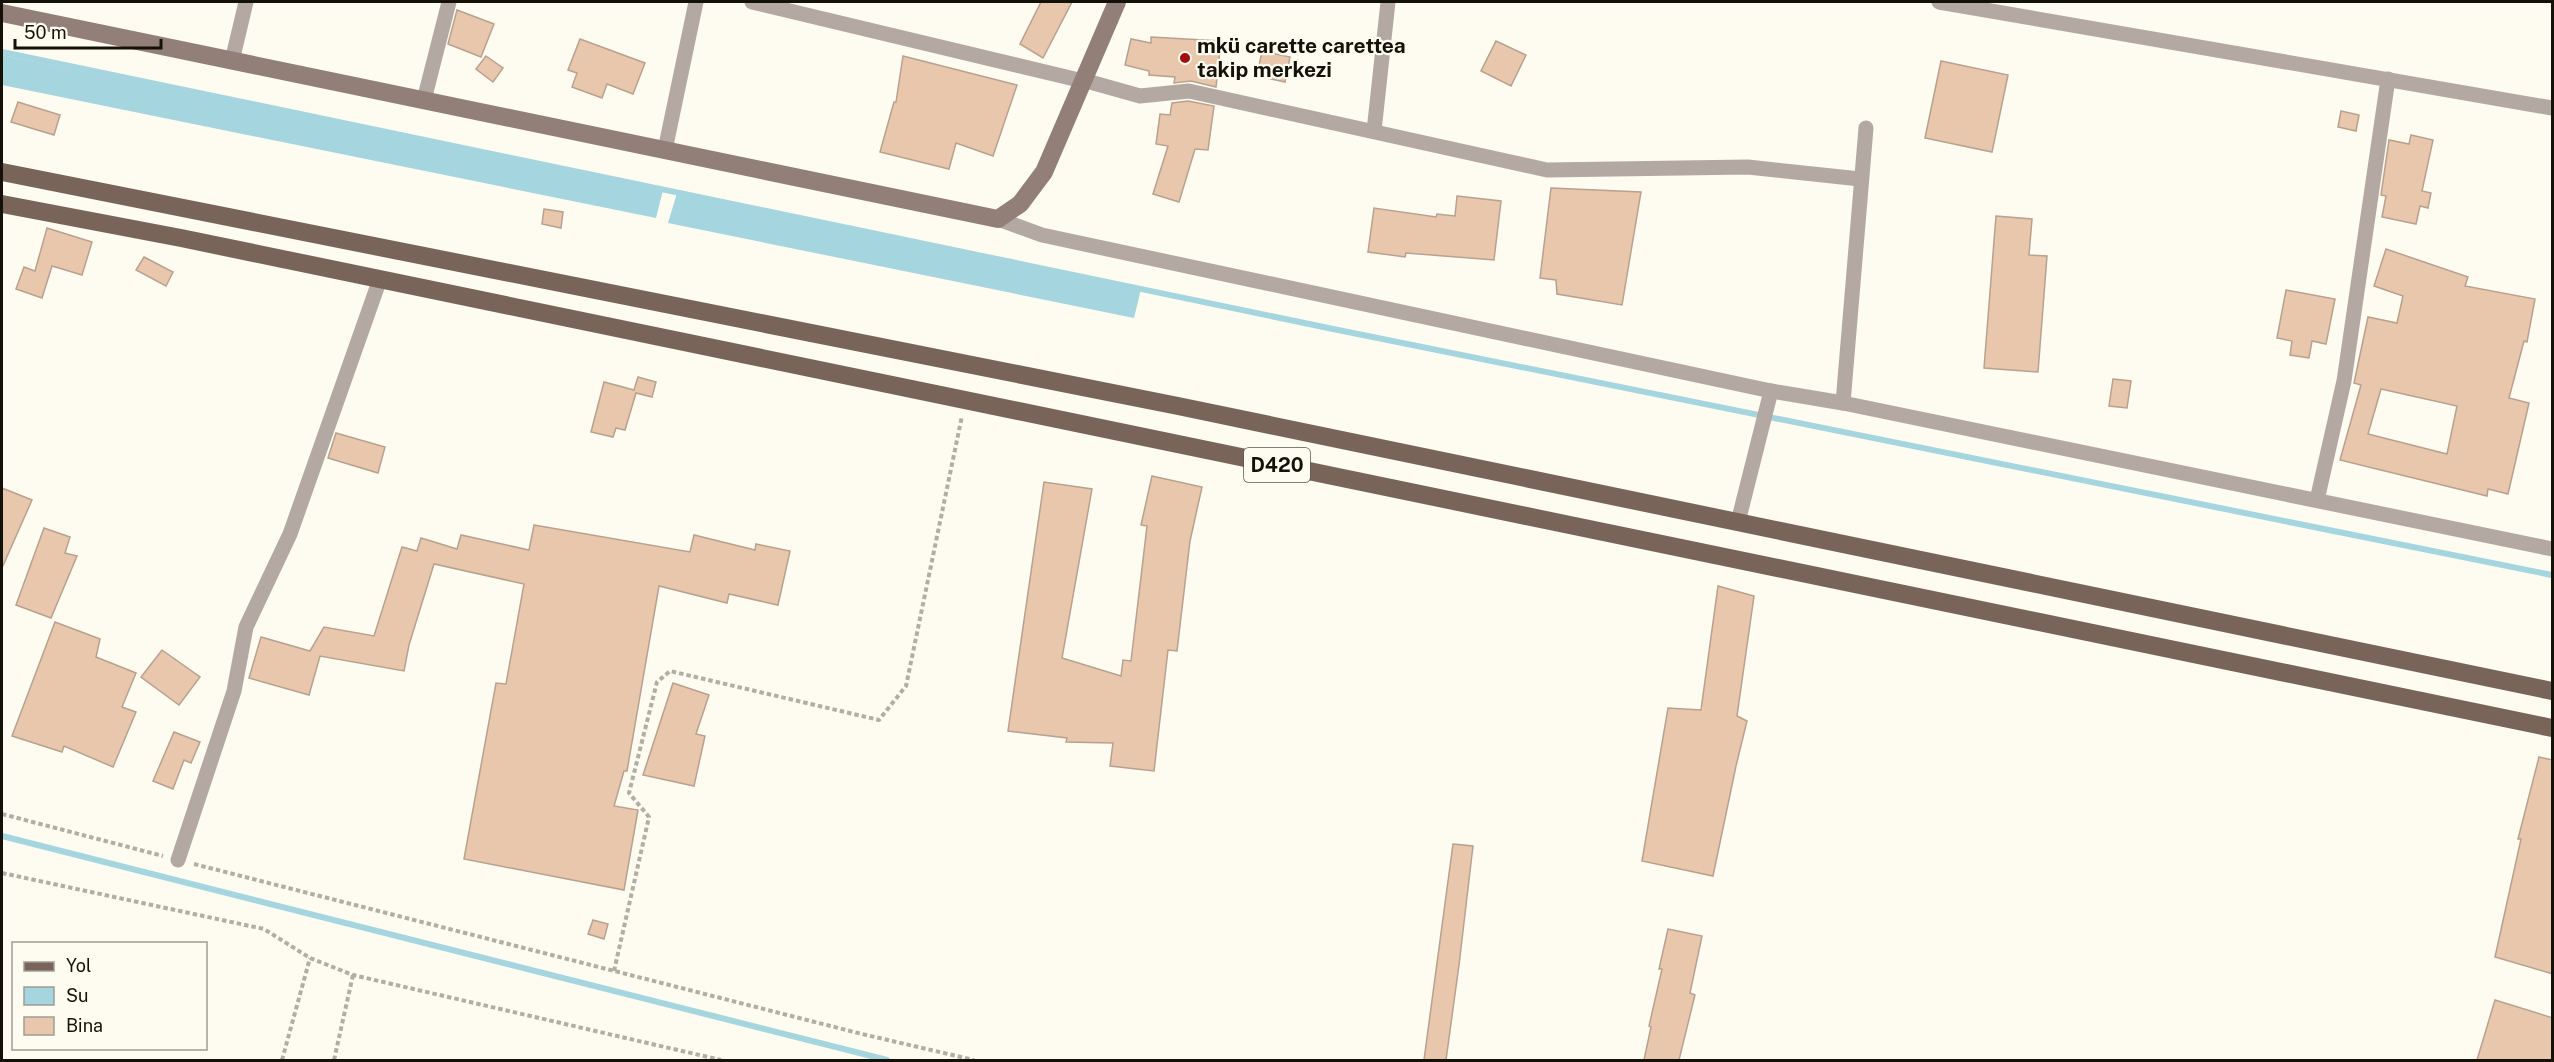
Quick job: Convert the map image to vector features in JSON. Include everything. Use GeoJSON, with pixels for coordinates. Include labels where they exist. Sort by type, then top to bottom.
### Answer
{"type":"FeatureCollection","features":[{"type":"Feature","properties":{"kind":"main road","name":"D420"},"geometry":{"type":"LineString","coordinates":[[2,172],[1178,406],[2553,691]]}},
{"type":"Feature","properties":{"kind":"main road","name":"D420"},"geometry":{"type":"LineString","coordinates":[[2,204],[380,279],[2553,728]]}},
{"type":"Feature","properties":{"kind":"street"},"geometry":{"type":"LineString","coordinates":[[232,61],[246,2]]}},
{"type":"Feature","properties":{"kind":"street"},"geometry":{"type":"LineString","coordinates":[[424,100],[449,2]]}},
{"type":"Feature","properties":{"kind":"street"},"geometry":{"type":"LineString","coordinates":[[665,150],[696,2]]}},
{"type":"Feature","properties":{"kind":"street"},"geometry":{"type":"LineString","coordinates":[[752,2],[1140,96],[1189,91],[1547,170],[1748,167],[1860,179]]}},
{"type":"Feature","properties":{"kind":"street"},"geometry":{"type":"LineString","coordinates":[[998,219],[1020,204],[1044,172],[1117,2]]}},
{"type":"Feature","properties":{"kind":"street"},"geometry":{"type":"LineString","coordinates":[[1374,131],[1388,2]]}},
{"type":"Feature","properties":{"kind":"street"},"geometry":{"type":"LineString","coordinates":[[1939,2],[2553,108]]}},
{"type":"Feature","properties":{"kind":"street"},"geometry":{"type":"LineString","coordinates":[[2,13],[998,219],[1042,235],[1771,392],[1843,403],[2553,549]]}},
{"type":"Feature","properties":{"kind":"street"},"geometry":{"type":"LineString","coordinates":[[2316,500],[2344,381],[2388,79]]}},
{"type":"Feature","properties":{"kind":"street"},"geometry":{"type":"LineString","coordinates":[[1843,403],[1866,128]]}},
{"type":"Feature","properties":{"kind":"street"},"geometry":{"type":"LineString","coordinates":[[178,860],[234,691],[246,627],[290,534],[380,279]]}},
{"type":"Feature","properties":{"kind":"street"},"geometry":{"type":"LineString","coordinates":[[1738,522],[1771,392]]}},
{"type":"Feature","properties":{"kind":"path"},"geometry":{"type":"LineString","coordinates":[[614,971],[649,817],[629,793],[657,682],[670,671],[879,720],[906,686],[966,401]]}},
{"type":"Feature","properties":{"kind":"path"},"geometry":{"type":"LineString","coordinates":[[2,814],[614,971],[974,1060]]}},
{"type":"Feature","properties":{"kind":"path"},"geometry":{"type":"LineString","coordinates":[[2,873],[264,929],[310,958],[353,975],[722,1060]]}},
{"type":"Feature","properties":{"kind":"path"},"geometry":{"type":"LineString","coordinates":[[282,1060],[310,958]]}},
{"type":"Feature","properties":{"kind":"path"},"geometry":{"type":"LineString","coordinates":[[334,1060],[353,975]]}},
{"type":"Feature","properties":{"kind":"water"},"geometry":{"type":"Polygon","coordinates":[[[2,55],[663,190],[656,218],[2,85],[2,55]]]}},
{"type":"Feature","properties":{"kind":"water"},"geometry":{"type":"Polygon","coordinates":[[[677,193],[1141,289],[1134,318],[668,223],[677,193]]]}},
{"type":"Feature","properties":{"kind":"building"},"geometry":{"type":"Polygon","coordinates":[[[1041,2],[1072,2],[1043,58],[1020,44],[1041,2]]]}},
{"type":"Feature","properties":{"kind":"building"},"geometry":{"type":"Polygon","coordinates":[[[457,10],[494,24],[481,57],[448,44],[457,10]]]}},
{"type":"Feature","properties":{"kind":"building","name":"mkü carette carettea takip merkezi"},"geometry":{"type":"Polygon","coordinates":[[[1151,37],[1221,41],[1216,87],[1191,81],[1174,83],[1175,77],[1149,75],[1149,71],[1125,65],[1131,39],[1151,43],[1151,37]]]}},
{"type":"Feature","properties":{"kind":"building"},"geometry":{"type":"Polygon","coordinates":[[[580,39],[645,63],[633,94],[607,84],[602,98],[572,87],[577,73],[568,70],[580,39]]]}},
{"type":"Feature","properties":{"kind":"building"},"geometry":{"type":"Polygon","coordinates":[[[1496,41],[1526,55],[1511,86],[1481,71],[1496,41]]]}},
{"type":"Feature","properties":{"kind":"building"},"geometry":{"type":"Polygon","coordinates":[[[1262,51],[1290,57],[1285,82],[1257,76],[1262,51]]]}},
{"type":"Feature","properties":{"kind":"building"},"geometry":{"type":"Polygon","coordinates":[[[486,56],[503,68],[493,82],[476,69],[486,56]]]}},
{"type":"Feature","properties":{"kind":"building"},"geometry":{"type":"Polygon","coordinates":[[[903,56],[1017,85],[993,156],[956,143],[949,169],[880,152],[894,102],[896,102],[903,56]]]}},
{"type":"Feature","properties":{"kind":"building"},"geometry":{"type":"Polygon","coordinates":[[[1941,61],[2008,75],[1992,152],[1925,138],[1941,61]]]}},
{"type":"Feature","properties":{"kind":"building"},"geometry":{"type":"Polygon","coordinates":[[[1188,101],[1214,106],[1208,150],[1195,149],[1179,202],[1153,194],[1168,146],[1156,144],[1160,114],[1170,115],[1172,103],[1188,101]]]}},
{"type":"Feature","properties":{"kind":"building"},"geometry":{"type":"Polygon","coordinates":[[[18,102],[60,115],[54,135],[11,122],[18,102]]]}},
{"type":"Feature","properties":{"kind":"building"},"geometry":{"type":"Polygon","coordinates":[[[2341,111],[2359,115],[2356,131],[2338,127],[2341,111]]]}},
{"type":"Feature","properties":{"kind":"building"},"geometry":{"type":"Polygon","coordinates":[[[2411,135],[2433,140],[2422,191],[2431,193],[2428,208],[2420,206],[2416,224],[2382,217],[2386,196],[2381,195],[2389,140],[2409,144],[2411,135]]]}},
{"type":"Feature","properties":{"kind":"building"},"geometry":{"type":"Polygon","coordinates":[[[1551,188],[1641,192],[1622,305],[1557,294],[1556,280],[1540,278],[1551,188]]]}},
{"type":"Feature","properties":{"kind":"building"},"geometry":{"type":"Polygon","coordinates":[[[1457,196],[1501,201],[1494,260],[1406,253],[1405,257],[1368,252],[1374,208],[1436,217],[1437,214],[1455,216],[1457,196]]]}},
{"type":"Feature","properties":{"kind":"building"},"geometry":{"type":"Polygon","coordinates":[[[544,209],[563,212],[561,228],[542,224],[544,209]]]}},
{"type":"Feature","properties":{"kind":"building"},"geometry":{"type":"Polygon","coordinates":[[[1996,216],[2032,219],[2029,255],[2047,256],[2038,372],[1984,368],[1996,216]]]}},
{"type":"Feature","properties":{"kind":"building"},"geometry":{"type":"Polygon","coordinates":[[[47,228],[92,242],[82,275],[52,266],[42,298],[16,289],[24,267],[35,271],[47,228]]]}},
{"type":"Feature","properties":{"kind":"building"},"geometry":{"type":"Polygon","coordinates":[[[2386,249],[2468,277],[2465,286],[2535,299],[2527,342],[2524,341],[2509,398],[2529,403],[2508,494],[2488,489],[2487,496],[2340,460],[2361,385],[2354,383],[2368,317],[2397,323],[2403,296],[2374,286],[2386,249]],[[2381,389],[2368,434],[2447,454],[2457,406],[2381,389]]]}},
{"type":"Feature","properties":{"kind":"building"},"geometry":{"type":"Polygon","coordinates":[[[144,257],[173,272],[166,286],[136,270],[144,257]]]}},
{"type":"Feature","properties":{"kind":"building"},"geometry":{"type":"Polygon","coordinates":[[[2286,290],[2335,299],[2326,344],[2312,341],[2309,358],[2290,355],[2292,341],[2277,338],[2286,290]]]}},
{"type":"Feature","properties":{"kind":"building"},"geometry":{"type":"Polygon","coordinates":[[[638,377],[656,382],[652,397],[636,393],[625,430],[616,428],[613,437],[591,432],[604,382],[634,390],[638,377]]]}},
{"type":"Feature","properties":{"kind":"building"},"geometry":{"type":"Polygon","coordinates":[[[2113,379],[2131,381],[2127,408],[2109,406],[2113,379]]]}},
{"type":"Feature","properties":{"kind":"building"},"geometry":{"type":"Polygon","coordinates":[[[336,433],[385,447],[378,473],[328,458],[336,433]]]}},
{"type":"Feature","properties":{"kind":"building"},"geometry":{"type":"Polygon","coordinates":[[[1152,476],[1202,487],[1190,541],[1177,651],[1168,650],[1154,771],[1110,766],[1113,743],[1066,742],[1067,738],[1008,731],[1044,482],[1092,489],[1062,658],[1121,676],[1123,660],[1131,661],[1147,526],[1141,525],[1152,476]]]}},
{"type":"Feature","properties":{"kind":"building"},"geometry":{"type":"Polygon","coordinates":[[[2,488],[32,500],[2,568],[2,488]]]}},
{"type":"Feature","properties":{"kind":"building"},"geometry":{"type":"Polygon","coordinates":[[[534,525],[690,552],[694,535],[755,550],[756,544],[790,551],[778,605],[729,594],[727,603],[659,586],[627,771],[624,771],[614,806],[638,810],[624,890],[464,859],[496,683],[506,684],[524,584],[434,564],[409,645],[404,671],[320,656],[309,695],[249,678],[261,637],[310,651],[324,627],[374,636],[402,547],[417,551],[421,538],[457,549],[461,535],[529,550],[534,525]]]}},
{"type":"Feature","properties":{"kind":"building"},"geometry":{"type":"Polygon","coordinates":[[[44,528],[70,537],[65,553],[77,556],[51,618],[16,605],[44,528]]]}},
{"type":"Feature","properties":{"kind":"building"},"geometry":{"type":"Polygon","coordinates":[[[1718,586],[1754,596],[1737,716],[1747,721],[1713,876],[1642,861],[1668,708],[1701,710],[1718,586]]]}},
{"type":"Feature","properties":{"kind":"building"},"geometry":{"type":"Polygon","coordinates":[[[55,622],[100,639],[96,657],[136,673],[122,707],[136,712],[113,767],[64,746],[62,752],[12,736],[55,622]]]}},
{"type":"Feature","properties":{"kind":"building"},"geometry":{"type":"Polygon","coordinates":[[[162,650],[200,677],[179,705],[141,677],[162,650]]]}},
{"type":"Feature","properties":{"kind":"building"},"geometry":{"type":"Polygon","coordinates":[[[673,683],[709,695],[696,734],[705,736],[694,786],[643,775],[673,683]]]}},
{"type":"Feature","properties":{"kind":"building"},"geometry":{"type":"Polygon","coordinates":[[[174,732],[200,742],[191,763],[184,760],[173,789],[153,781],[174,732]]]}},
{"type":"Feature","properties":{"kind":"building"},"geometry":{"type":"Polygon","coordinates":[[[2539,757],[2553,760],[2553,974],[2495,957],[2521,839],[2518,839],[2539,757]]]}},
{"type":"Feature","properties":{"kind":"building"},"geometry":{"type":"Polygon","coordinates":[[[1453,844],[1473,846],[1459,965],[1446,1060],[1424,1060],[1453,844]]]}},
{"type":"Feature","properties":{"kind":"building"},"geometry":{"type":"Polygon","coordinates":[[[593,920],[608,924],[604,939],[588,934],[593,920]]]}},
{"type":"Feature","properties":{"kind":"building"},"geometry":{"type":"Polygon","coordinates":[[[1668,929],[1702,936],[1690,993],[1695,995],[1679,1060],[1644,1060],[1662,969],[1659,969],[1668,929]]]}},
{"type":"Feature","properties":{"kind":"building"},"geometry":{"type":"Polygon","coordinates":[[[2495,1000],[2553,1018],[2553,1060],[2477,1060],[2495,1000]]]}},
{"type":"Feature","properties":{"kind":"waterway"},"geometry":{"type":"LineString","coordinates":[[2,52],[1338,330],[2552,575]]}},
{"type":"Feature","properties":{"kind":"waterway"},"geometry":{"type":"LineString","coordinates":[[2,836],[887,1060]]}},
{"type":"Feature","properties":{"kind":"place","name":"mkü carette carettea takip merkezi"},"geometry":{"type":"Point","coordinates":[1185,58]}}]}
